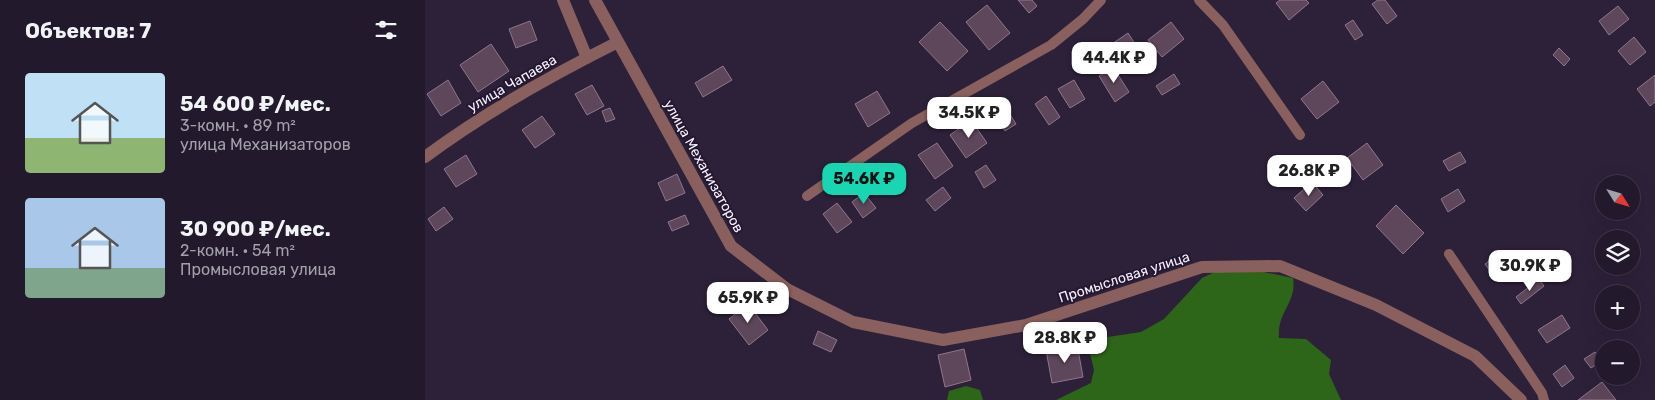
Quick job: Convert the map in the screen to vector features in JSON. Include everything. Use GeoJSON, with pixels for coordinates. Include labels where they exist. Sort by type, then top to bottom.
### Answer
{"type":"FeatureCollection","features":[{"type":"Feature","properties":{"kind":"street"},"geometry":{"type":"LineString","coordinates":[[563,0],[587,58]]}},
{"type":"Feature","properties":{"kind":"street","name":"улица Механизаторов"},"geometry":{"type":"LineString","coordinates":[[595,0],[731,246],[787,290],[853,322]]}},
{"type":"Feature","properties":{"kind":"street","name":"улица Чапаева"},"geometry":{"type":"LineString","coordinates":[[425,157],[462,129],[618,42]]}},
{"type":"Feature","properties":{"kind":"street","name":"Промысловая улица"},"geometry":{"type":"LineString","coordinates":[[853,322],[943,340],[1026,325],[1202,267],[1280,266],[1376,305],[1475,356],[1521,400]]}},
{"type":"Feature","properties":{"kind":"lane"},"geometry":{"type":"LineString","coordinates":[[807,196],[912,123],[1051,45],[1083,19],[1101,0]]}},
{"type":"Feature","properties":{"kind":"lane"},"geometry":{"type":"LineString","coordinates":[[1199,0],[1223,25],[1300,136]]}},
{"type":"Feature","properties":{"kind":"lane"},"geometry":{"type":"LineString","coordinates":[[1449,254],[1542,393],[1544,400]]}},
{"type":"Feature","properties":{"kind":"green space"},"geometry":{"type":"Polygon","coordinates":[[[1259,271],[1293,278],[1292,294],[1281,321],[1279,338],[1306,339],[1331,360],[1329,374],[1341,400],[1056,400],[1091,383],[1094,370],[1088,345],[1101,338],[1141,332],[1164,319],[1202,278],[1215,272],[1259,271]]]}},
{"type":"Feature","properties":{"kind":"green space"},"geometry":{"type":"Polygon","coordinates":[[[966,386],[980,390],[983,400],[947,400],[949,391],[966,386]]]}},
{"type":"Feature","properties":{"kind":"building"},"geometry":{"type":"Polygon","coordinates":[[[1018,0],[1032,0],[1037,6],[1029,13],[1018,0]]]}},
{"type":"Feature","properties":{"kind":"building"},"geometry":{"type":"Polygon","coordinates":[[[1280,0],[1306,0],[1309,3],[1289,20],[1276,3],[1280,0]]]}},
{"type":"Feature","properties":{"kind":"building"},"geometry":{"type":"Polygon","coordinates":[[[1378,0],[1385,0],[1397,16],[1387,24],[1372,4],[1378,0]]]}},
{"type":"Feature","properties":{"kind":"building"},"geometry":{"type":"Polygon","coordinates":[[[987,5],[1010,33],[989,50],[966,22],[987,5]]]}},
{"type":"Feature","properties":{"kind":"building"},"geometry":{"type":"Polygon","coordinates":[[[1618,6],[1629,19],[1609,35],[1599,21],[1618,6]]]}},
{"type":"Feature","properties":{"kind":"building"},"geometry":{"type":"Polygon","coordinates":[[[1353,20],[1363,35],[1355,40],[1345,25],[1353,20]]]}},
{"type":"Feature","properties":{"kind":"building"},"geometry":{"type":"Polygon","coordinates":[[[530,21],[537,40],[516,48],[509,29],[530,21]]]}},
{"type":"Feature","properties":{"kind":"building"},"geometry":{"type":"Polygon","coordinates":[[[940,22],[968,51],[947,71],[919,42],[940,22]]]}},
{"type":"Feature","properties":{"kind":"building"},"geometry":{"type":"Polygon","coordinates":[[[1171,22],[1184,39],[1162,57],[1148,40],[1171,22]]]}},
{"type":"Feature","properties":{"kind":"building"},"geometry":{"type":"Polygon","coordinates":[[[1128,33],[1144,58],[1128,68],[1112,44],[1128,33]]]}},
{"type":"Feature","properties":{"kind":"building"},"geometry":{"type":"Polygon","coordinates":[[[1634,37],[1646,52],[1630,65],[1618,51],[1634,37]]]}},
{"type":"Feature","properties":{"kind":"building"},"geometry":{"type":"Polygon","coordinates":[[[491,44],[509,71],[478,92],[460,65],[491,44]]]}},
{"type":"Feature","properties":{"kind":"building"},"geometry":{"type":"Polygon","coordinates":[[[1559,48],[1570,59],[1564,66],[1553,55],[1559,48]]]}},
{"type":"Feature","properties":{"kind":"building"},"geometry":{"type":"Polygon","coordinates":[[[723,66],[732,80],[703,97],[695,83],[723,66]]]}},
{"type":"Feature","properties":{"kind":"building"},"geometry":{"type":"Polygon","coordinates":[[[1113,67],[1129,92],[1115,102],[1099,76],[1113,67]]]}},
{"type":"Feature","properties":{"kind":"building"},"geometry":{"type":"Polygon","coordinates":[[[1174,74],[1180,84],[1162,95],[1156,86],[1174,74]]]}},
{"type":"Feature","properties":{"kind":"building"},"geometry":{"type":"Polygon","coordinates":[[[1655,75],[1655,102],[1650,106],[1637,89],[1655,75]]]}},
{"type":"Feature","properties":{"kind":"building"},"geometry":{"type":"Polygon","coordinates":[[[448,80],[461,103],[441,116],[427,94],[448,80]]]}},
{"type":"Feature","properties":{"kind":"building"},"geometry":{"type":"Polygon","coordinates":[[[1074,80],[1085,99],[1070,108],[1058,89],[1074,80]]]}},
{"type":"Feature","properties":{"kind":"building"},"geometry":{"type":"Polygon","coordinates":[[[1323,81],[1339,102],[1317,119],[1301,99],[1323,81]]]}},
{"type":"Feature","properties":{"kind":"building"},"geometry":{"type":"Polygon","coordinates":[[[592,85],[604,106],[587,115],[575,94],[592,85]]]}},
{"type":"Feature","properties":{"kind":"building"},"geometry":{"type":"Polygon","coordinates":[[[877,91],[890,113],[868,127],[855,104],[877,91]]]}},
{"type":"Feature","properties":{"kind":"building"},"geometry":{"type":"Polygon","coordinates":[[[1046,96],[1060,117],[1049,125],[1035,104],[1046,96]]]}},
{"type":"Feature","properties":{"kind":"building"},"geometry":{"type":"Polygon","coordinates":[[[1004,105],[1016,124],[1005,131],[993,111],[1004,105]]]}},
{"type":"Feature","properties":{"kind":"building"},"geometry":{"type":"Polygon","coordinates":[[[610,108],[615,119],[606,122],[602,111],[610,108]]]}},
{"type":"Feature","properties":{"kind":"building"},"geometry":{"type":"Polygon","coordinates":[[[542,116],[555,134],[535,148],[522,130],[542,116]]]}},
{"type":"Feature","properties":{"kind":"building"},"geometry":{"type":"Polygon","coordinates":[[[971,120],[987,143],[966,158],[950,135],[971,120]]]}},
{"type":"Feature","properties":{"kind":"building"},"geometry":{"type":"Polygon","coordinates":[[[937,143],[953,166],[935,179],[918,155],[937,143]]]}},
{"type":"Feature","properties":{"kind":"building"},"geometry":{"type":"Polygon","coordinates":[[[1367,143],[1383,165],[1363,180],[1347,158],[1367,143]]]}},
{"type":"Feature","properties":{"kind":"building"},"geometry":{"type":"Polygon","coordinates":[[[1460,152],[1466,162],[1449,171],[1443,161],[1460,152]]]}},
{"type":"Feature","properties":{"kind":"building"},"geometry":{"type":"Polygon","coordinates":[[[466,155],[477,174],[456,187],[444,169],[466,155]]]}},
{"type":"Feature","properties":{"kind":"building"},"geometry":{"type":"Polygon","coordinates":[[[986,165],[996,180],[984,188],[975,172],[986,165]]]}},
{"type":"Feature","properties":{"kind":"building"},"geometry":{"type":"Polygon","coordinates":[[[677,174],[685,193],[666,201],[658,183],[677,174]]]}},
{"type":"Feature","properties":{"kind":"building"},"geometry":{"type":"Polygon","coordinates":[[[1312,182],[1323,195],[1306,211],[1294,198],[1312,182]]]}},
{"type":"Feature","properties":{"kind":"building"},"geometry":{"type":"Polygon","coordinates":[[[943,187],[951,198],[935,211],[926,200],[943,187]]]}},
{"type":"Feature","properties":{"kind":"building"},"geometry":{"type":"Polygon","coordinates":[[[1458,189],[1465,201],[1448,212],[1441,199],[1458,189]]]}},
{"type":"Feature","properties":{"kind":"building"},"geometry":{"type":"Polygon","coordinates":[[[864,193],[876,208],[863,218],[852,202],[864,193]]]}},
{"type":"Feature","properties":{"kind":"building"},"geometry":{"type":"Polygon","coordinates":[[[837,203],[852,222],[837,233],[823,214],[837,203]]]}},
{"type":"Feature","properties":{"kind":"building"},"geometry":{"type":"Polygon","coordinates":[[[1396,205],[1424,233],[1403,254],[1376,226],[1396,205]]]}},
{"type":"Feature","properties":{"kind":"building"},"geometry":{"type":"Polygon","coordinates":[[[444,207],[453,219],[436,231],[428,219],[444,207]]]}},
{"type":"Feature","properties":{"kind":"building"},"geometry":{"type":"Polygon","coordinates":[[[685,215],[689,224],[672,231],[668,222],[685,215]]]}},
{"type":"Feature","properties":{"kind":"building"},"geometry":{"type":"Polygon","coordinates":[[[1502,251],[1512,266],[1495,278],[1485,264],[1502,251]]]}},
{"type":"Feature","properties":{"kind":"building"},"geometry":{"type":"Polygon","coordinates":[[[1539,279],[1544,286],[1521,304],[1516,297],[1539,279]]]}},
{"type":"Feature","properties":{"kind":"building"},"geometry":{"type":"Polygon","coordinates":[[[748,304],[768,330],[749,345],[729,319],[748,304]]]}},
{"type":"Feature","properties":{"kind":"building"},"geometry":{"type":"Polygon","coordinates":[[[1562,315],[1570,328],[1547,343],[1538,330],[1562,315]]]}},
{"type":"Feature","properties":{"kind":"building"},"geometry":{"type":"Polygon","coordinates":[[[818,331],[837,340],[831,352],[813,344],[818,331]]]}},
{"type":"Feature","properties":{"kind":"building"},"geometry":{"type":"Polygon","coordinates":[[[1077,344],[1083,377],[1052,383],[1046,350],[1077,344]]]}},
{"type":"Feature","properties":{"kind":"building"},"geometry":{"type":"Polygon","coordinates":[[[964,349],[971,380],[945,387],[938,355],[964,349]]]}},
{"type":"Feature","properties":{"kind":"building"},"geometry":{"type":"Polygon","coordinates":[[[1595,352],[1595,365],[1591,368],[1584,359],[1595,352]]]}},
{"type":"Feature","properties":{"kind":"building"},"geometry":{"type":"Polygon","coordinates":[[[1565,365],[1574,378],[1562,387],[1553,374],[1565,365]]]}},
{"type":"Feature","properties":{"kind":"building"},"geometry":{"type":"Polygon","coordinates":[[[1598,385],[1604,385],[1616,400],[1578,400],[1598,385]]]}}]}
